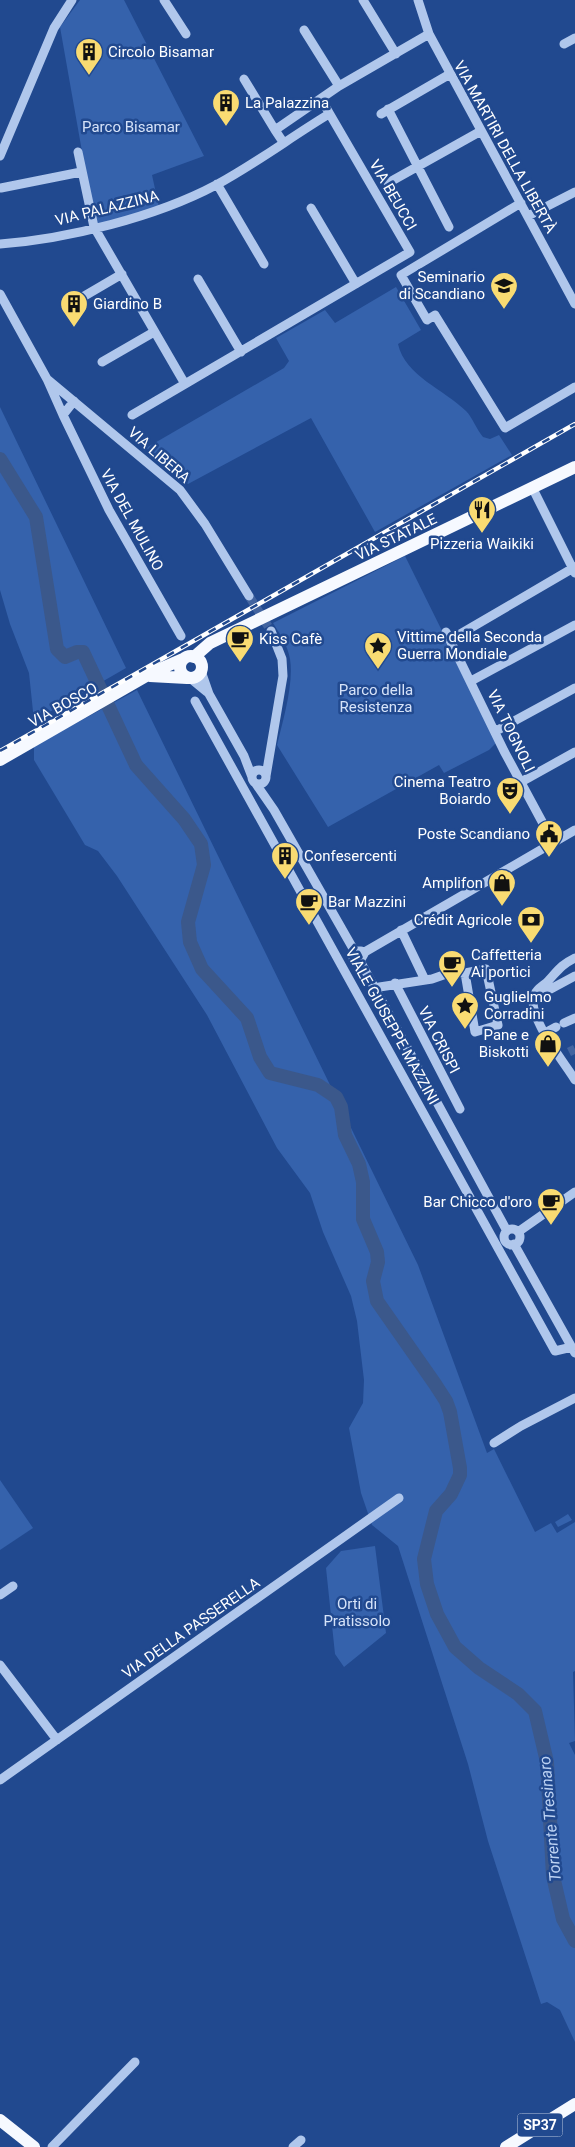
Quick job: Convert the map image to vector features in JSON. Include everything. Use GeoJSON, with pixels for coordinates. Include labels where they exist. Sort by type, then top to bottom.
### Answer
{"type":"FeatureCollection","features":[{"type":"Feature","properties":{"kind":"main road","name":"VIA STATALE"},"geometry":{"type":"LineString","coordinates":[[188,678],[197,676],[195,664],[210,643],[575,467]]}},
{"type":"Feature","properties":{"kind":"main road","name":"VIA STATALE"},"geometry":{"type":"LineString","coordinates":[[145,678],[162,667],[195,664]]}},
{"type":"Feature","properties":{"kind":"main road"},"geometry":{"type":"LineString","coordinates":[[188,678],[180,670],[195,664]]}},
{"type":"Feature","properties":{"kind":"main road"},"geometry":{"type":"LineString","coordinates":[[145,678],[155,675],[188,678]]}},
{"type":"Feature","properties":{"kind":"main road","name":"VIA BOSCO"},"geometry":{"type":"LineString","coordinates":[[0,760],[145,678]]}},
{"type":"Feature","properties":{"kind":"main road","name":"SP37"},"geometry":{"type":"LineString","coordinates":[[506,2147],[575,2104]]}},
{"type":"Feature","properties":{"kind":"main road"},"geometry":{"type":"LineString","coordinates":[[0,2120],[34,2147]]}},
{"type":"Feature","properties":{"kind":"street"},"geometry":{"type":"LineString","coordinates":[[0,156],[54,28],[72,0]]}},
{"type":"Feature","properties":{"kind":"street"},"geometry":{"type":"LineString","coordinates":[[164,0],[186,34]]}},
{"type":"Feature","properties":{"kind":"street"},"geometry":{"type":"LineString","coordinates":[[363,0],[396,54]]}},
{"type":"Feature","properties":{"kind":"street","name":"VIA MARTIRI DELLA LIBERTÀ"},"geometry":{"type":"LineString","coordinates":[[418,0],[429,34],[575,304]]}},
{"type":"Feature","properties":{"kind":"street"},"geometry":{"type":"LineString","coordinates":[[304,30],[339,86]]}},
{"type":"Feature","properties":{"kind":"street"},"geometry":{"type":"LineString","coordinates":[[275,130],[339,86],[429,34]]}},
{"type":"Feature","properties":{"kind":"street"},"geometry":{"type":"LineString","coordinates":[[564,44],[575,38]]}},
{"type":"Feature","properties":{"kind":"street"},"geometry":{"type":"LineString","coordinates":[[449,227],[417,166],[384,112],[450,74]]}},
{"type":"Feature","properties":{"kind":"street"},"geometry":{"type":"LineString","coordinates":[[244,79],[283,142]]}},
{"type":"Feature","properties":{"kind":"street","name":"VIA BEUCCI"},"geometry":{"type":"LineString","coordinates":[[132,415],[410,252],[321,99]]}},
{"type":"Feature","properties":{"kind":"street","name":"VIA PALAZZINA"},"geometry":{"type":"LineString","coordinates":[[0,244],[24,242],[94,227],[170,206],[217,184],[329,114]]}},
{"type":"Feature","properties":{"kind":"street"},"geometry":{"type":"LineString","coordinates":[[388,183],[481,131]]}},
{"type":"Feature","properties":{"kind":"street"},"geometry":{"type":"LineString","coordinates":[[78,152],[94,227],[185,384]]}},
{"type":"Feature","properties":{"kind":"street"},"geometry":{"type":"LineString","coordinates":[[1,188],[81,172]]}},
{"type":"Feature","properties":{"kind":"street"},"geometry":{"type":"LineString","coordinates":[[217,184],[264,264]]}},
{"type":"Feature","properties":{"kind":"street"},"geometry":{"type":"LineString","coordinates":[[528,216],[575,192]]}},
{"type":"Feature","properties":{"kind":"street"},"geometry":{"type":"LineString","coordinates":[[520,203],[401,275],[427,320],[435,315],[505,428],[575,387]]}},
{"type":"Feature","properties":{"kind":"street"},"geometry":{"type":"LineString","coordinates":[[311,208],[356,284]]}},
{"type":"Feature","properties":{"kind":"street"},"geometry":{"type":"LineString","coordinates":[[69,305],[122,274]]}},
{"type":"Feature","properties":{"kind":"street"},"geometry":{"type":"LineString","coordinates":[[198,279],[241,352]]}},
{"type":"Feature","properties":{"kind":"street","name":"VIA DEL MULINO"},"geometry":{"type":"LineString","coordinates":[[0,294],[47,379],[109,510],[181,636]]}},
{"type":"Feature","properties":{"kind":"street"},"geometry":{"type":"LineString","coordinates":[[102,362],[154,332]]}},
{"type":"Feature","properties":{"kind":"street","name":"VIA LIBERA"},"geometry":{"type":"LineString","coordinates":[[47,379],[180,490],[202,519],[248,596]]}},
{"type":"Feature","properties":{"kind":"street"},"geometry":{"type":"LineString","coordinates":[[63,415],[74,401]]}},
{"type":"Feature","properties":{"kind":"street"},"geometry":{"type":"LineString","coordinates":[[532,489],[574,570]]}},
{"type":"Feature","properties":{"kind":"street","name":"VIA TOGNOLI"},"geometry":{"type":"LineString","coordinates":[[553,842],[448,636],[574,570]]}},
{"type":"Feature","properties":{"kind":"street"},"geometry":{"type":"LineString","coordinates":[[471,681],[575,625]]}},
{"type":"Feature","properties":{"kind":"street"},"geometry":{"type":"LineString","coordinates":[[259,776],[270,754],[283,676],[282,659],[271,632]]}},
{"type":"Feature","properties":{"kind":"street","name":"VIALE GIUSEPPE MAZZINI"},"geometry":{"type":"LineString","coordinates":[[195,664],[209,694],[244,756],[259,776],[274,810],[359,955],[373,988],[507,1231]]}},
{"type":"Feature","properties":{"kind":"street","name":"VIALE GIUSEPPE MAZZINI"},"geometry":{"type":"LineString","coordinates":[[188,678],[209,694]]}},
{"type":"Feature","properties":{"kind":"street"},"geometry":{"type":"LineString","coordinates":[[496,731],[575,688]]}},
{"type":"Feature","properties":{"kind":"street","name":"VIALE GIUSEPPE MAZZINI"},"geometry":{"type":"LineString","coordinates":[[195,701],[556,1351],[573,1350],[514,1244]]}},
{"type":"Feature","properties":{"kind":"street"},"geometry":{"type":"LineString","coordinates":[[521,782],[575,752]]}},
{"type":"Feature","properties":{"kind":"street"},"geometry":{"type":"LineString","coordinates":[[359,955],[575,830]]}},
{"type":"Feature","properties":{"kind":"street"},"geometry":{"type":"LineString","coordinates":[[401,930],[425,980]]}},
{"type":"Feature","properties":{"kind":"street"},"geometry":{"type":"LineString","coordinates":[[575,958],[558,968],[550,980],[538,989],[534,998],[536,1016],[575,1080]]}},
{"type":"Feature","properties":{"kind":"street"},"geometry":{"type":"LineString","coordinates":[[373,988],[425,980],[452,972],[465,974],[486,969],[498,1025],[475,1032],[465,974]]}},
{"type":"Feature","properties":{"kind":"street"},"geometry":{"type":"LineString","coordinates":[[534,998],[575,976]]}},
{"type":"Feature","properties":{"kind":"street","name":"VIA CRISPI"},"geometry":{"type":"LineString","coordinates":[[395,984],[460,1108]]}},
{"type":"Feature","properties":{"kind":"street"},"geometry":{"type":"LineString","coordinates":[[545,1033],[575,1018]]}},
{"type":"Feature","properties":{"kind":"street"},"geometry":{"type":"LineString","coordinates":[[560,1057],[569,1052]]}},
{"type":"Feature","properties":{"kind":"street"},"geometry":{"type":"LineString","coordinates":[[518,1232],[575,1192]]}},
{"type":"Feature","properties":{"kind":"street"},"geometry":{"type":"LineString","coordinates":[[512,1229],[518,1232],[519,1239],[514,1244],[505,1241],[504,1236],[507,1231],[512,1229]]}},
{"type":"Feature","properties":{"kind":"street"},"geometry":{"type":"LineString","coordinates":[[494,1443],[521,1426],[575,1398]]}},
{"type":"Feature","properties":{"kind":"street","name":"VIA DELLA PASSERELLA"},"geometry":{"type":"LineString","coordinates":[[0,1780],[399,1498]]}},
{"type":"Feature","properties":{"kind":"street"},"geometry":{"type":"LineString","coordinates":[[0,1595],[13,1586]]}},
{"type":"Feature","properties":{"kind":"street"},"geometry":{"type":"LineString","coordinates":[[0,1665],[57,1740]]}},
{"type":"Feature","properties":{"kind":"street"},"geometry":{"type":"LineString","coordinates":[[52,2147],[135,2062]]}},
{"type":"Feature","properties":{"kind":"street"},"geometry":{"type":"LineString","coordinates":[[293,2147],[301,2140]]}},
{"type":"Feature","properties":{"kind":"green space","name":"Parco Bisamar"},"geometry":{"type":"Polygon","coordinates":[[[80,0],[124,0],[204,156],[152,175],[159,207],[95,225],[60,27],[80,0]]]}},
{"type":"Feature","properties":{"kind":"green space"},"geometry":{"type":"Polygon","coordinates":[[[396,287],[421,330],[398,344],[402,355],[417,374],[466,411],[483,437],[490,439],[499,435],[512,455],[375,532],[311,418],[188,484],[146,448],[284,368],[289,361],[276,338],[325,310],[335,323],[396,287]]]}},
{"type":"Feature","properties":{"kind":"green space"},"geometry":{"type":"Polygon","coordinates":[[[0,407],[126,668],[34,721],[29,673],[10,624],[0,590],[0,407]]]}},
{"type":"Feature","properties":{"kind":"green space","name":"Parco della Resistenza"},"geometry":{"type":"Polygon","coordinates":[[[405,556],[497,742],[489,750],[444,773],[439,765],[328,827],[277,745],[287,702],[291,669],[287,649],[273,623],[405,556]]]}},
{"type":"Feature","properties":{"kind":"green space"},"geometry":{"type":"Polygon","coordinates":[[[137,690],[418,1265],[487,1453],[494,1449],[535,1532],[551,1523],[557,1533],[575,1522],[575,1671],[573,1672],[575,1741],[569,1743],[575,1755],[575,2042],[560,2010],[547,2002],[541,2004],[488,1841],[468,1764],[398,1546],[372,1525],[361,1493],[349,1428],[363,1403],[364,1380],[357,1321],[351,1296],[323,1232],[310,1193],[277,1148],[207,1015],[117,876],[98,851],[85,845],[34,760],[34,746],[137,690]]]}},
{"type":"Feature","properties":{"kind":"green space"},"geometry":{"type":"Polygon","coordinates":[[[0,1480],[33,1528],[0,1550],[0,1480]]]}},
{"type":"Feature","properties":{"kind":"green space"},"geometry":{"type":"Polygon","coordinates":[[[568,1514],[572,1520],[558,1527],[555,1522],[568,1514]]]}},
{"type":"Feature","properties":{"kind":"green space","name":"Orti di Pratissolo"},"geometry":{"type":"Polygon","coordinates":[[[375,1546],[386,1633],[344,1667],[335,1654],[326,1568],[341,1551],[375,1546]]]}},
{"type":"Feature","properties":{"kind":"waterway","name":"Torrente Tresinaro"},"geometry":{"type":"LineString","coordinates":[[0,459],[36,517],[57,649],[65,657],[77,652],[83,652],[136,765],[184,819],[201,844],[204,865],[188,922],[190,942],[202,969],[247,1018],[260,1057],[270,1073],[318,1085],[336,1097],[341,1107],[345,1135],[359,1164],[363,1182],[363,1219],[377,1252],[378,1262],[373,1281],[377,1301],[435,1384],[446,1401],[450,1412],[460,1475],[451,1494],[436,1511],[424,1559],[427,1584],[437,1614],[455,1647],[479,1668],[518,1694],[535,1711],[547,1762],[553,1876],[563,1919],[575,1941]]}},
{"type":"Feature","properties":{"kind":"tunnel"},"geometry":{"type":"LineString","coordinates":[[249,596],[271,631]]}},
{"type":"Feature","properties":{"kind":"tunnel"},"geometry":{"type":"LineString","coordinates":[[569,1052],[575,1049]]}},
{"type":"Feature","properties":{"kind":"railway"},"geometry":{"type":"LineString","coordinates":[[0,751],[575,424]]}},
{"type":"Feature","properties":{"kind":"place","name":"Circolo Bisamar"},"geometry":{"type":"Point","coordinates":[89,76]}},
{"type":"Feature","properties":{"kind":"place","name":"La Palazzina"},"geometry":{"type":"Point","coordinates":[226,127]}},
{"type":"Feature","properties":{"kind":"place","name":"Seminario di Scandiano"},"geometry":{"type":"Point","coordinates":[504,310]}},
{"type":"Feature","properties":{"kind":"place","name":"Giardino B"},"geometry":{"type":"Point","coordinates":[74,328]}},
{"type":"Feature","properties":{"kind":"place","name":"Pizzeria Waikiki"},"geometry":{"type":"Point","coordinates":[482,534]}},
{"type":"Feature","properties":{"kind":"place","name":"Kiss Cafè"},"geometry":{"type":"Point","coordinates":[240,663]}},
{"type":"Feature","properties":{"kind":"place","name":"Vittime della Seconda Guerra Mondiale"},"geometry":{"type":"Point","coordinates":[378,670]}},
{"type":"Feature","properties":{"kind":"place","name":"Cinema Teatro Boiardo"},"geometry":{"type":"Point","coordinates":[510,815]}},
{"type":"Feature","properties":{"kind":"place","name":"Poste Scandiano"},"geometry":{"type":"Point","coordinates":[549,858]}},
{"type":"Feature","properties":{"kind":"place","name":"Confesercenti"},"geometry":{"type":"Point","coordinates":[285,880]}},
{"type":"Feature","properties":{"kind":"place","name":"Amplifon"},"geometry":{"type":"Point","coordinates":[502,907]}},
{"type":"Feature","properties":{"kind":"place","name":"Bar Mazzini"},"geometry":{"type":"Point","coordinates":[309,926]}},
{"type":"Feature","properties":{"kind":"place","name":"Crédit Agricole"},"geometry":{"type":"Point","coordinates":[531,944]}},
{"type":"Feature","properties":{"kind":"place","name":"Caffetteria Ai portici"},"geometry":{"type":"Point","coordinates":[452,988]}},
{"type":"Feature","properties":{"kind":"place","name":"Guglielmo Corradini"},"geometry":{"type":"Point","coordinates":[465,1030]}},
{"type":"Feature","properties":{"kind":"place","name":"Pane e Biskotti"},"geometry":{"type":"Point","coordinates":[548,1068]}},
{"type":"Feature","properties":{"kind":"place","name":"Bar Chicco d'oro"},"geometry":{"type":"Point","coordinates":[551,1226]}}]}
